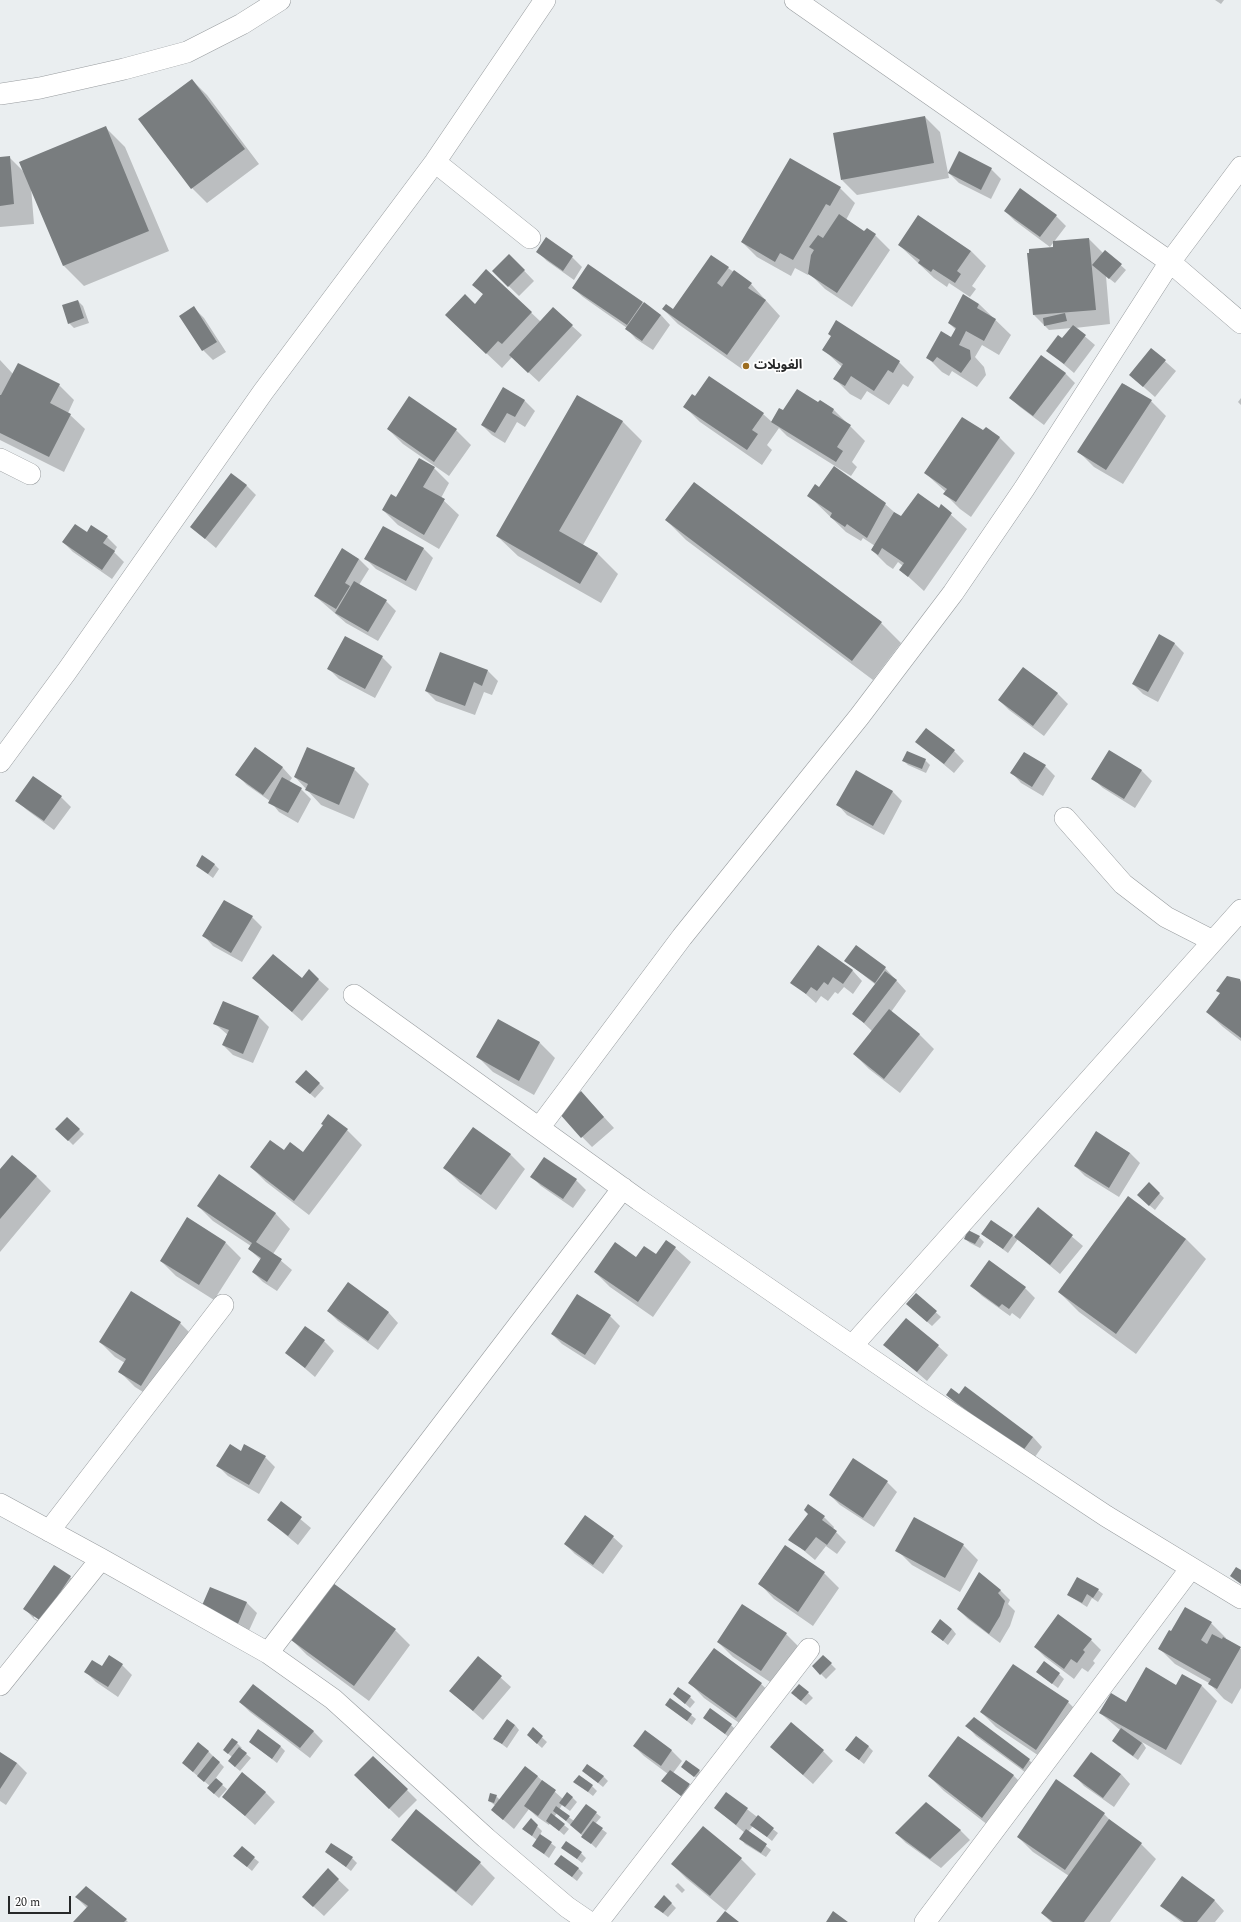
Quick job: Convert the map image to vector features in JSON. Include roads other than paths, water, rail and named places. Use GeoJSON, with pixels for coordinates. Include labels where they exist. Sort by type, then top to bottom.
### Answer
{"type":"FeatureCollection","features":[{"type":"Feature","properties":{"kind":"street"},"geometry":{"type":"LineString","coordinates":[[0,94],[48,86],[187,52],[242,24],[280,0]]}},
{"type":"Feature","properties":{"kind":"street"},"geometry":{"type":"LineString","coordinates":[[0,762],[67,671],[263,392],[435,162],[545,0]]}},
{"type":"Feature","properties":{"kind":"street"},"geometry":{"type":"LineString","coordinates":[[795,0],[1170,262],[1241,323]]}},
{"type":"Feature","properties":{"kind":"street"},"geometry":{"type":"LineString","coordinates":[[435,162],[530,238]]}},
{"type":"Feature","properties":{"kind":"street"},"geometry":{"type":"LineString","coordinates":[[539,1128],[682,937],[859,717],[953,593],[1024,489],[1170,262],[1241,167]]}},
{"type":"Feature","properties":{"kind":"street"},"geometry":{"type":"LineString","coordinates":[[0,459],[30,474]]}},
{"type":"Feature","properties":{"kind":"street"},"geometry":{"type":"LineString","coordinates":[[1065,818],[1123,884],[1166,918],[1213,941]]}},
{"type":"Feature","properties":{"kind":"street"},"geometry":{"type":"LineString","coordinates":[[852,1346],[1241,910]]}},
{"type":"Feature","properties":{"kind":"street"},"geometry":{"type":"LineString","coordinates":[[354,995],[623,1188],[852,1346],[1099,1512],[1241,1598]]}},
{"type":"Feature","properties":{"kind":"street"},"geometry":{"type":"LineString","coordinates":[[268,1652],[623,1188]]}},
{"type":"Feature","properties":{"kind":"street"},"geometry":{"type":"LineString","coordinates":[[49,1531],[223,1305]]}},
{"type":"Feature","properties":{"kind":"street"},"geometry":{"type":"LineString","coordinates":[[0,1504],[268,1652],[333,1699],[486,1838],[567,1907],[589,1922]]}},
{"type":"Feature","properties":{"kind":"street"},"geometry":{"type":"LineString","coordinates":[[0,1685],[102,1559]]}},
{"type":"Feature","properties":{"kind":"street"},"geometry":{"type":"LineString","coordinates":[[925,1922],[1191,1568]]}},
{"type":"Feature","properties":{"kind":"street"},"geometry":{"type":"LineString","coordinates":[[598,1922],[809,1649]]}},
{"type":"Feature","properties":{"kind":"place","name":"الغويلات"},"geometry":{"type":"Point","coordinates":[746,366]}}]}
